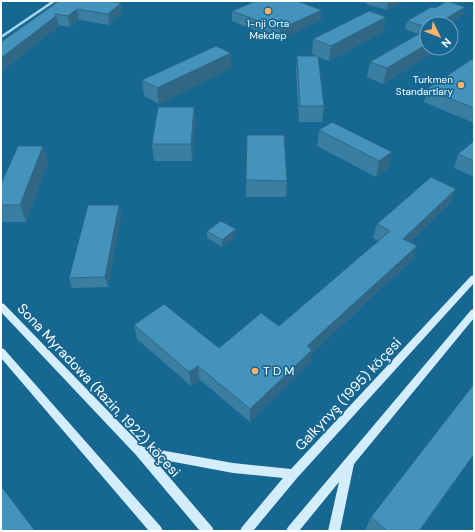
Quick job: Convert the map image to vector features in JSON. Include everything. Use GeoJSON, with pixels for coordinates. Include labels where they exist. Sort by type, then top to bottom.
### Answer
{"type":"FeatureCollection","features":[{"type":"Feature","properties":{"kind":"main road","name":"Galkynyş (1995) köçesi"},"geometry":{"type":"LineString","coordinates":[[246,531],[293,474],[474,278]]}},
{"type":"Feature","properties":{"kind":"main road","name":"Sona Myradowa (Razin, 1922) köçesi"},"geometry":{"type":"LineString","coordinates":[[1,306],[140,451],[208,531]]}},
{"type":"Feature","properties":{"kind":"main road"},"geometry":{"type":"LineString","coordinates":[[292,531],[474,312]]}},
{"type":"Feature","properties":{"kind":"main road"},"geometry":{"type":"LineString","coordinates":[[1,352],[157,531]]}},
{"type":"Feature","properties":{"kind":"main road"},"geometry":{"type":"LineString","coordinates":[[140,451],[233,468],[293,474]]}},
{"type":"Feature","properties":{"kind":"main road"},"geometry":{"type":"LineString","coordinates":[[334,531],[350,460]]}},
{"type":"Feature","properties":{"kind":"street"},"geometry":{"type":"LineString","coordinates":[[1,37],[54,1]]}},
{"type":"Feature","properties":{"kind":"building"},"geometry":{"type":"Polygon","coordinates":[[[59,1],[107,1],[121,3],[108,14],[77,9],[68,16],[55,14],[56,16],[1,58],[1,42],[59,1]]]}},
{"type":"Feature","properties":{"kind":"building"},"geometry":{"type":"Polygon","coordinates":[[[256,1],[297,1],[322,10],[280,29],[232,11],[256,1]]]}},
{"type":"Feature","properties":{"kind":"building"},"geometry":{"type":"Polygon","coordinates":[[[447,1],[465,7],[450,16],[419,16],[419,25],[407,21],[431,7],[435,8],[447,1]]]}},
{"type":"Feature","properties":{"kind":"building"},"geometry":{"type":"Polygon","coordinates":[[[369,11],[386,17],[331,46],[313,39],[369,11]]]}},
{"type":"Feature","properties":{"kind":"building"},"geometry":{"type":"Polygon","coordinates":[[[419,34],[419,49],[387,68],[370,62],[419,34]]]}},
{"type":"Feature","properties":{"kind":"building"},"geometry":{"type":"Polygon","coordinates":[[[216,46],[231,53],[157,88],[142,80],[216,46]]]}},
{"type":"Feature","properties":{"kind":"building"},"geometry":{"type":"Polygon","coordinates":[[[297,56],[318,56],[324,106],[300,106],[297,56]]]}},
{"type":"Feature","properties":{"kind":"building"},"geometry":{"type":"Polygon","coordinates":[[[474,58],[474,108],[427,89],[474,58]]]}},
{"type":"Feature","properties":{"kind":"building"},"geometry":{"type":"Polygon","coordinates":[[[158,107],[194,107],[191,144],[152,144],[158,107]]]}},
{"type":"Feature","properties":{"kind":"building"},"geometry":{"type":"Polygon","coordinates":[[[332,122],[392,152],[379,161],[319,130],[332,122]]]}},
{"type":"Feature","properties":{"kind":"building"},"geometry":{"type":"Polygon","coordinates":[[[247,135],[284,135],[287,181],[246,180],[247,135]]]}},
{"type":"Feature","properties":{"kind":"building"},"geometry":{"type":"Polygon","coordinates":[[[474,141],[474,161],[458,154],[474,141]]]}},
{"type":"Feature","properties":{"kind":"building"},"geometry":{"type":"Polygon","coordinates":[[[18,146],[43,146],[20,205],[1,205],[1,184],[18,146]]]}},
{"type":"Feature","properties":{"kind":"building"},"geometry":{"type":"Polygon","coordinates":[[[431,177],[456,189],[403,239],[417,246],[307,346],[312,350],[250,409],[198,366],[189,372],[134,325],[164,304],[219,348],[261,313],[279,326],[390,231],[377,224],[431,177]]]}},
{"type":"Feature","properties":{"kind":"building"},"geometry":{"type":"Polygon","coordinates":[[[88,205],[119,205],[105,277],[69,278],[88,205]]]}},
{"type":"Feature","properties":{"kind":"building"},"geometry":{"type":"Polygon","coordinates":[[[221,221],[236,229],[222,240],[207,231],[221,221]]]}},
{"type":"Feature","properties":{"kind":"building"},"geometry":{"type":"Polygon","coordinates":[[[474,384],[474,454],[419,531],[387,531],[371,517],[474,384]]]}},
{"type":"Feature","properties":{"kind":"building"},"geometry":{"type":"Polygon","coordinates":[[[1,486],[35,531],[1,531],[1,486]]]}},
{"type":"Feature","properties":{"kind":"place","name":"1-nji Orta Mekdep"},"geometry":{"type":"Point","coordinates":[268,11]}},
{"type":"Feature","properties":{"kind":"place","name":"Turkmen Standartlary"},"geometry":{"type":"Point","coordinates":[461,85]}},
{"type":"Feature","properties":{"kind":"place","name":"T D M"},"geometry":{"type":"Point","coordinates":[255,371]}}]}
